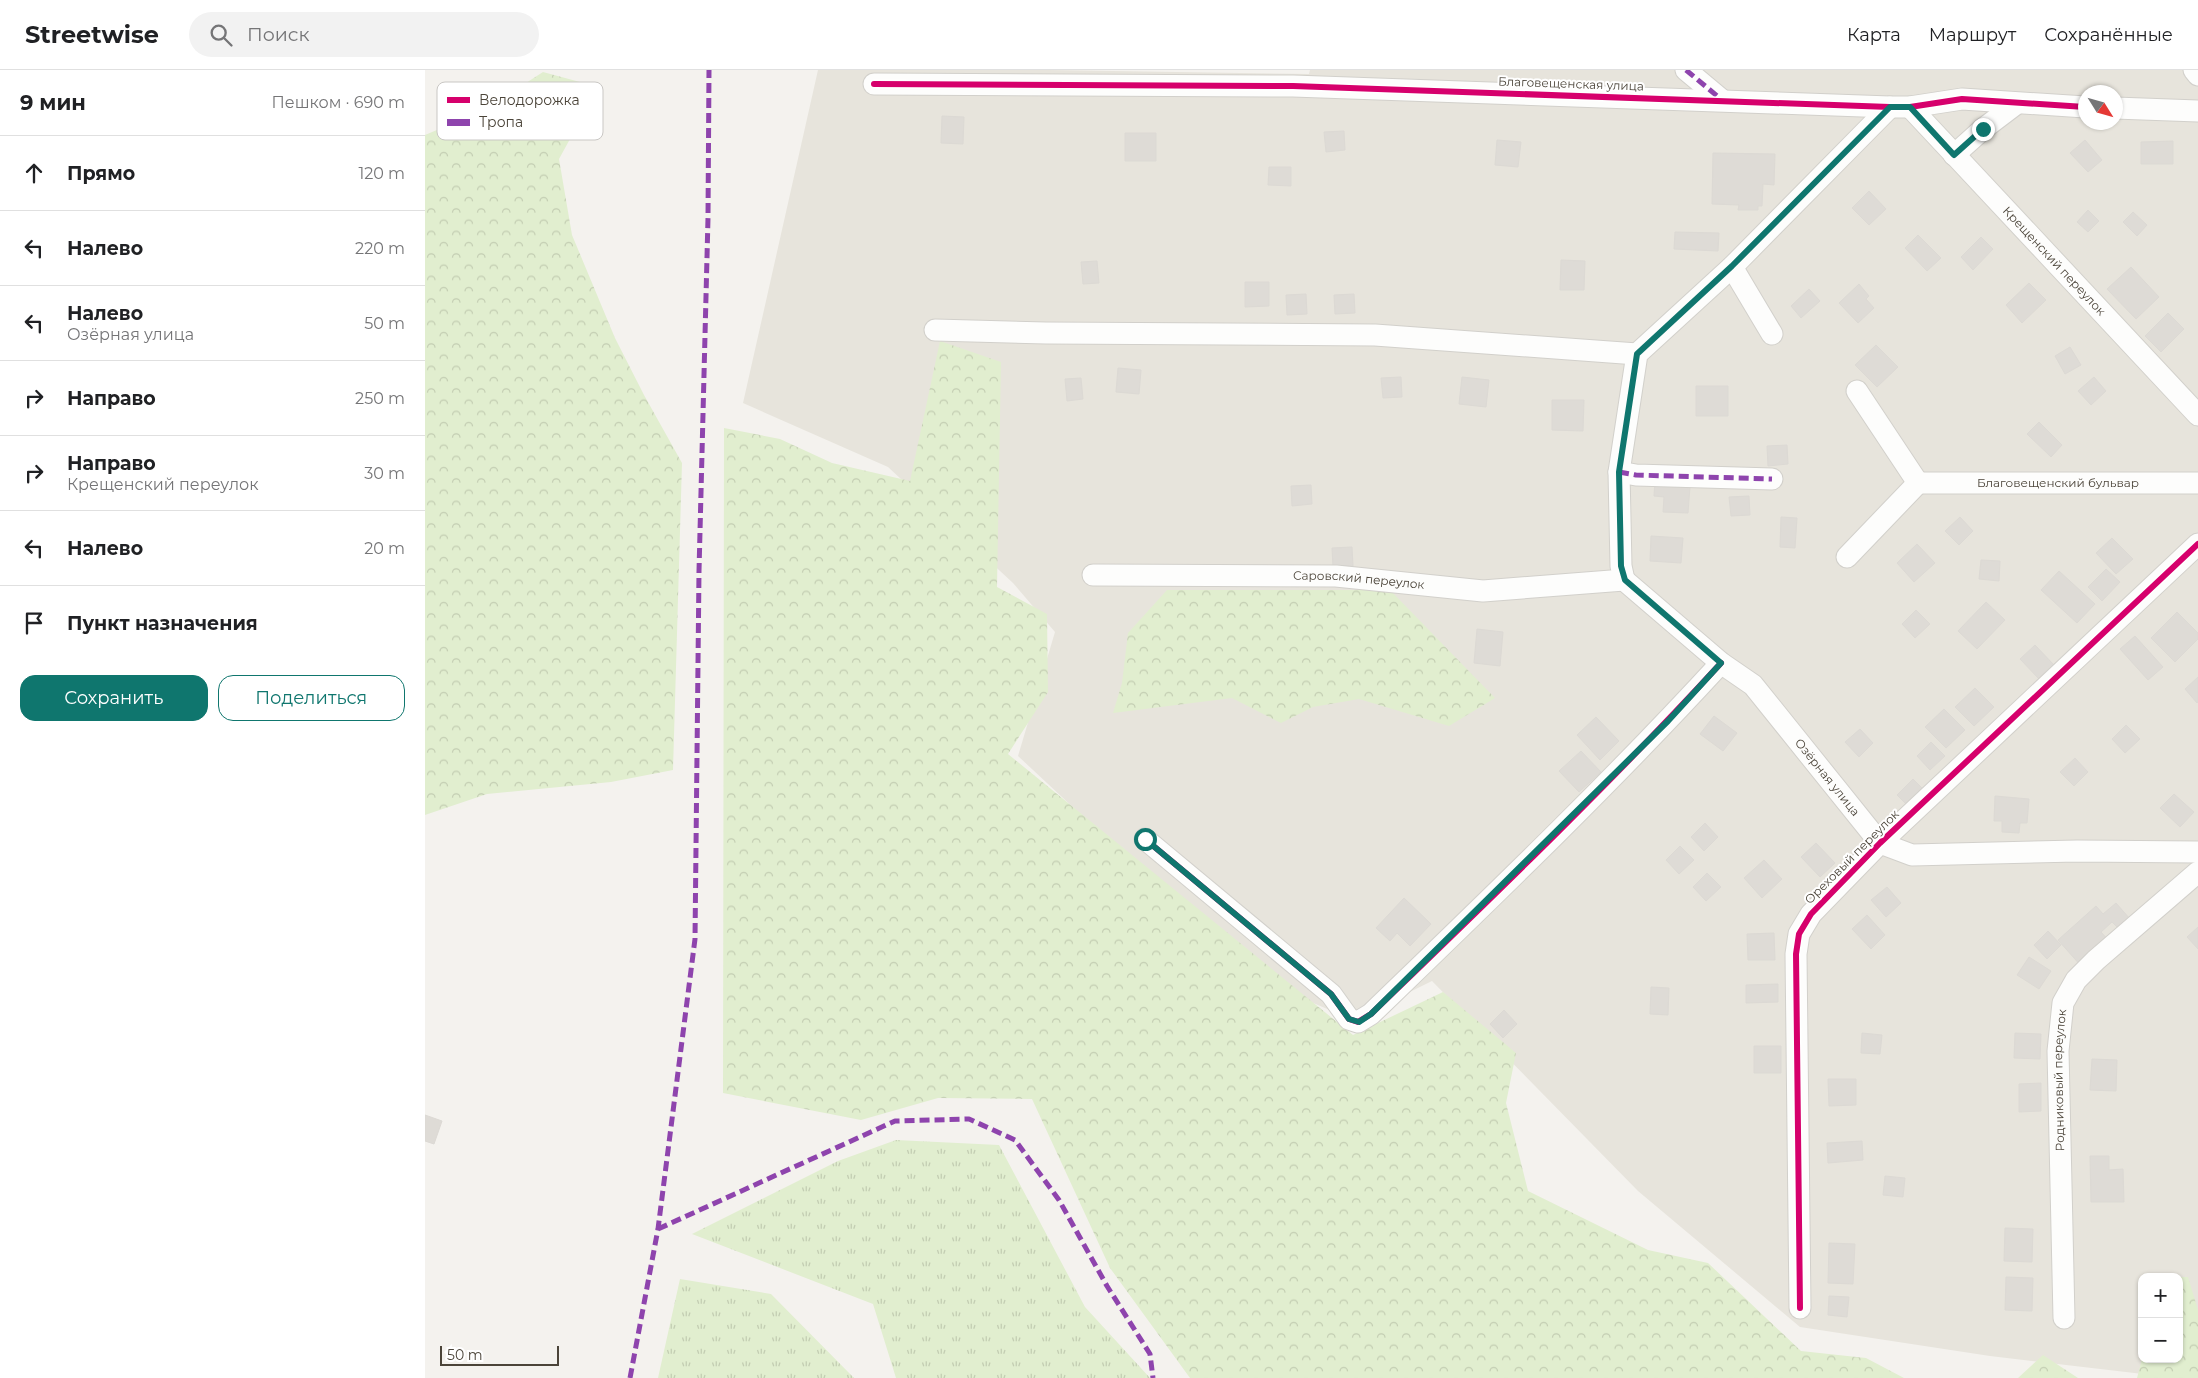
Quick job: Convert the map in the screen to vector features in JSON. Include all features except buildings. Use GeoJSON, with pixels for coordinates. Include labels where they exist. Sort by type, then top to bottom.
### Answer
{"type":"FeatureCollection","features":[{"type":"Feature","properties":{"kind":"street"},"geometry":{"type":"LineString","coordinates":[[1686,70],[1722,100]]}},
{"type":"Feature","properties":{"kind":"street"},"geometry":{"type":"LineString","coordinates":[[2194,70],[2198,75]]}},
{"type":"Feature","properties":{"kind":"street","name":"Благовещенская улица"},"geometry":{"type":"LineString","coordinates":[[874,84],[1293,86],[1900,107],[1962,99],[2078,107]]}},
{"type":"Feature","properties":{"kind":"street"},"geometry":{"type":"LineString","coordinates":[[1954,155],[2015,104]]}},
{"type":"Feature","properties":{"kind":"street"},"geometry":{"type":"LineString","coordinates":[[1625,580],[1621,566],[1619,472],[1637,354],[1900,107]]}},
{"type":"Feature","properties":{"kind":"street","name":"Крещенский переулок"},"geometry":{"type":"LineString","coordinates":[[1900,107],[1954,155],[2198,415]]}},
{"type":"Feature","properties":{"kind":"street"},"geometry":{"type":"LineString","coordinates":[[2123,108],[2198,111]]}},
{"type":"Feature","properties":{"kind":"street"},"geometry":{"type":"LineString","coordinates":[[1732,266],[1772,334]]}},
{"type":"Feature","properties":{"kind":"street"},"geometry":{"type":"LineString","coordinates":[[935,330],[1375,336],[1637,354]]}},
{"type":"Feature","properties":{"kind":"street"},"geometry":{"type":"LineString","coordinates":[[1847,557],[1918,483],[1857,391]]}},
{"type":"Feature","properties":{"kind":"street"},"geometry":{"type":"LineString","coordinates":[[1619,472],[1636,475],[1771,479]]}},
{"type":"Feature","properties":{"kind":"street","name":"Благовещенский бульвар"},"geometry":{"type":"LineString","coordinates":[[1918,483],[2198,483]]}},
{"type":"Feature","properties":{"kind":"street","name":"Ореховый переулок"},"geometry":{"type":"LineString","coordinates":[[1800,1308],[1796,954],[1799,934],[1811,914],[1880,843],[2198,544]]}},
{"type":"Feature","properties":{"kind":"street","name":"Саровский переулок"},"geometry":{"type":"LineString","coordinates":[[1093,575],[1336,576],[1483,591],[1625,580]]}},
{"type":"Feature","properties":{"kind":"street","name":"Озёрная улица"},"geometry":{"type":"LineString","coordinates":[[1625,580],[1721,663],[1753,685],[1880,843]]}},
{"type":"Feature","properties":{"kind":"street"},"geometry":{"type":"LineString","coordinates":[[1145,839],[1331,994],[1349,1019],[1359,1022],[1371,1014],[1449,939],[1668,721],[1721,663]]}},
{"type":"Feature","properties":{"kind":"street"},"geometry":{"type":"LineString","coordinates":[[1880,843],[1912,855],[2077,851],[2198,852]]}},
{"type":"Feature","properties":{"kind":"street","name":"Родниковый переулок"},"geometry":{"type":"LineString","coordinates":[[2064,1318],[2058,1051],[2063,1003],[2076,980],[2096,960],[2198,872]]}},
{"type":"Feature","properties":{"kind":"shaded area"},"geometry":{"type":"Polygon","coordinates":[[[818,70],[1049,70],[1309,74],[1310,70],[2198,70],[2198,1378],[2177,1378],[1990,1356],[1800,1327],[1638,1191],[1432,981],[1353,1020],[1257,979],[1018,756],[1055,632],[1013,583],[888,467],[743,403],[818,70]]]}},
{"type":"Feature","properties":{"kind":"green space"},"geometry":{"type":"Polygon","coordinates":[[[543,72],[580,82],[527,82],[543,72]]]}},
{"type":"Feature","properties":{"kind":"green space"},"geometry":{"type":"Polygon","coordinates":[[[437,130],[437,140],[569,140],[559,159],[572,235],[615,338],[682,463],[673,770],[611,782],[487,794],[425,815],[425,135],[437,130]]]}},
{"type":"Feature","properties":{"kind":"green space"},"geometry":{"type":"Polygon","coordinates":[[[940,341],[1001,362],[997,587],[1047,614],[1048,692],[1008,754],[1353,1035],[1443,992],[1516,1053],[1506,1103],[1528,1191],[1648,1250],[1708,1263],[1801,1351],[1866,1358],[1904,1378],[1190,1378],[1110,1268],[1032,1099],[938,1098],[861,1120],[723,1093],[724,428],[780,439],[832,463],[910,481],[940,341]]]}},
{"type":"Feature","properties":{"kind":"green space"},"geometry":{"type":"Polygon","coordinates":[[[1167,590],[1390,590],[1495,698],[1449,726],[1359,699],[1313,707],[1281,723],[1232,698],[1113,713],[1122,683],[1128,633],[1167,590]]]}},
{"type":"Feature","properties":{"kind":"green space"},"geometry":{"type":"Polygon","coordinates":[[[896,1140],[999,1145],[1085,1307],[1150,1378],[896,1378],[873,1304],[692,1234],[838,1161],[896,1140]]]}},
{"type":"Feature","properties":{"kind":"green space"},"geometry":{"type":"Polygon","coordinates":[[[2183,1277],[2188,1277],[2198,1310],[2198,1378],[2137,1378],[2141,1363],[2183,1363],[2183,1277]]]}},
{"type":"Feature","properties":{"kind":"green space"},"geometry":{"type":"Polygon","coordinates":[[[680,1279],[771,1294],[854,1378],[658,1378],[680,1279]]]}},
{"type":"Feature","properties":{"kind":"green space"},"geometry":{"type":"Polygon","coordinates":[[[2043,1355],[2078,1378],[2018,1378],[2043,1355]]]}},
{"type":"Feature","properties":{"kind":"marked path"},"geometry":{"type":"LineString","coordinates":[[630,1378],[658,1229],[695,939],[699,571],[708,218],[709,70]]}},
{"type":"Feature","properties":{"kind":"marked path"},"geometry":{"type":"LineString","coordinates":[[1686,70],[1722,100]]}},
{"type":"Feature","properties":{"kind":"marked path"},"geometry":{"type":"LineString","coordinates":[[1619,472],[1636,475],[1772,479]]}},
{"type":"Feature","properties":{"kind":"marked path"},"geometry":{"type":"LineString","coordinates":[[658,1229],[895,1121],[969,1119],[1015,1140],[1059,1200],[1107,1286],[1150,1354],[1153,1378]]}},
{"type":"Feature","properties":{"kind":"cycle path"},"geometry":{"type":"LineString","coordinates":[[874,84],[1293,86],[1890,107],[1910,107],[1962,99],[2078,107]]}},
{"type":"Feature","properties":{"kind":"cycle path"},"geometry":{"type":"LineString","coordinates":[[1800,1308],[1796,954],[1799,934],[1811,914],[1880,843],[2198,544]]}},
{"type":"Feature","properties":{"kind":"cycle path"},"geometry":{"type":"LineString","coordinates":[[1145,839],[1331,994],[1349,1019],[1358,1022],[1371,1014],[1549,841],[1721,663]]}},
{"type":"Feature","properties":{"kind":"route"},"geometry":{"type":"LineString","coordinates":[[1145,839],[1331,994],[1349,1019],[1359,1022],[1371,1014],[1668,721],[1721,663],[1625,580],[1621,566],[1619,472],[1637,354],[1732,266],[1890,107],[1910,107],[1954,155],[1983,129]]}}]}
